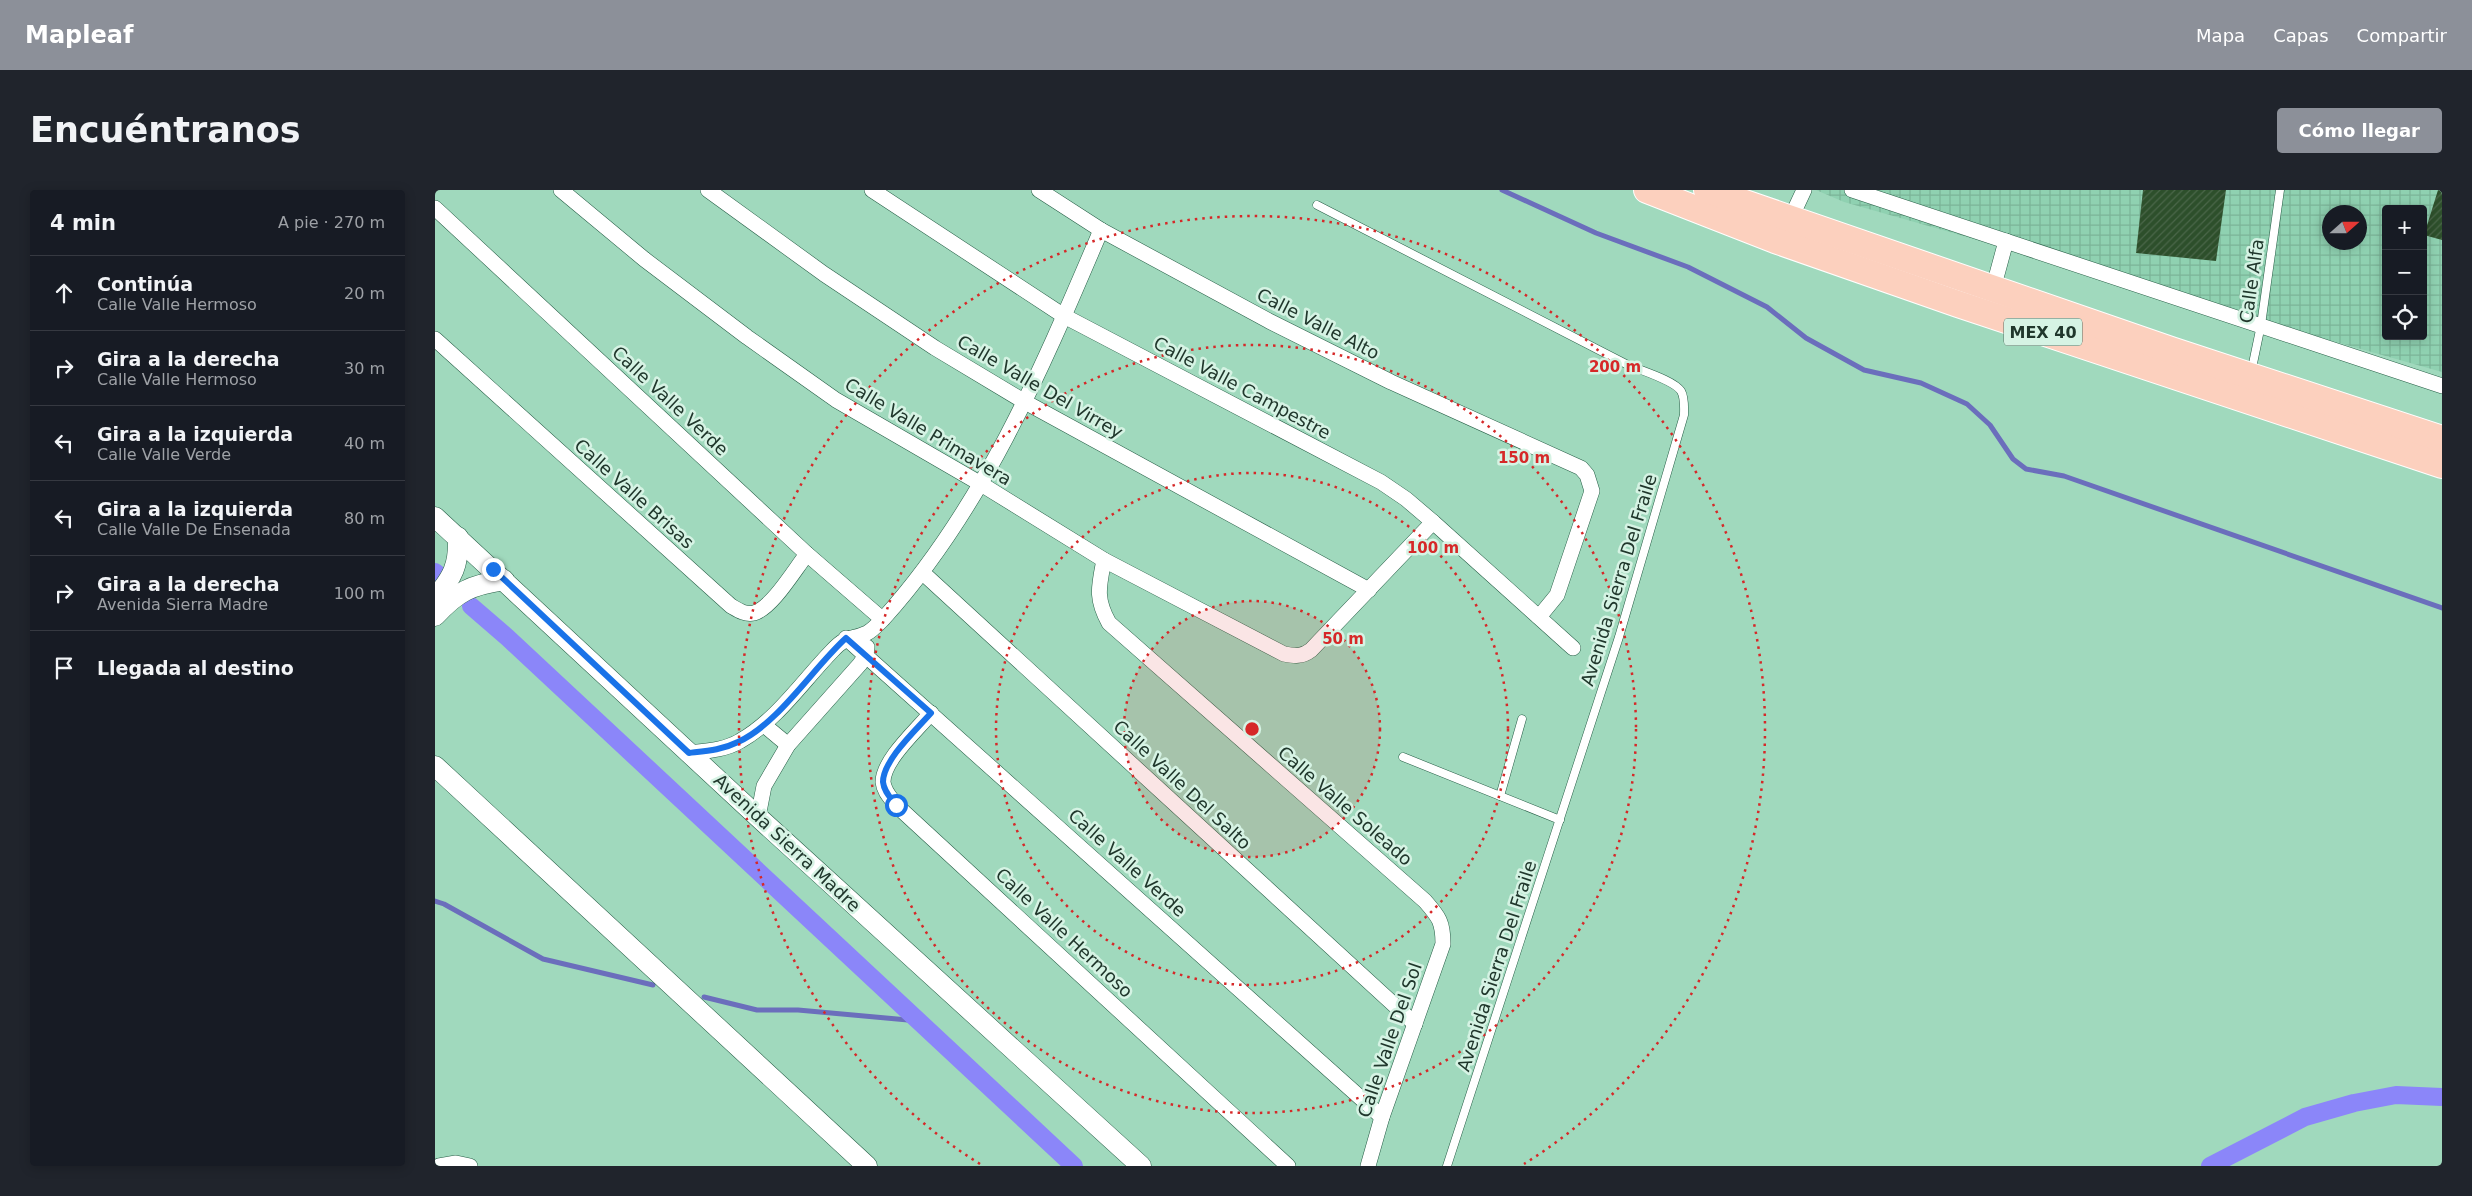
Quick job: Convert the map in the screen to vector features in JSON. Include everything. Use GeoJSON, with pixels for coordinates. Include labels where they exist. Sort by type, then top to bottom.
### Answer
{"type":"FeatureCollection","features":[{"type":"Feature","properties":{"kind":"highway","name":"MEX 40"},"geometry":{"type":"LineString","coordinates":[[1647,190],[1775,240],[1941,298],[2442,465]]}},
{"type":"Feature","properties":{"kind":"highway","name":"MEX 40"},"geometry":{"type":"LineString","coordinates":[[1707,190],[1993,289],[2442,439]]}},
{"type":"Feature","properties":{"kind":"street","name":"Calle Valle Primavera"},"geometry":{"type":"LineString","coordinates":[[561,190],[644,259],[747,337],[836,400],[981,484],[1104,560],[1284,654],[1295,656],[1306,654],[1369,590]]}},
{"type":"Feature","properties":{"kind":"street","name":"Calle Valle Del Virrey"},"geometry":{"type":"LineString","coordinates":[[708,190],[824,274],[935,348],[1025,402],[1369,590]]}},
{"type":"Feature","properties":{"kind":"street","name":"Calle Valle Campestre"},"geometry":{"type":"LineString","coordinates":[[872,190],[1065,316],[1381,482],[1406,499],[1433,522],[1573,648]]}},
{"type":"Feature","properties":{"kind":"street","name":"Calle Valle Alto"},"geometry":{"type":"LineString","coordinates":[[1039,190],[1101,230],[1269,321],[1391,382],[1574,463],[1587,475],[1592,491],[1557,595],[1539,617]]}},
{"type":"Feature","properties":{"kind":"street"},"geometry":{"type":"LineString","coordinates":[[1791,220],[1804,190]]}},
{"type":"Feature","properties":{"kind":"street"},"geometry":{"type":"LineString","coordinates":[[1852,190],[2261,324],[2442,386]]}},
{"type":"Feature","properties":{"kind":"street","name":"Calle Valle Verde"},"geometry":{"type":"LineString","coordinates":[[435,208],[807,554],[883,619]]}},
{"type":"Feature","properties":{"kind":"street"},"geometry":{"type":"LineString","coordinates":[[689,753],[722,748],[739,742],[764,725],[846,638],[868,633],[883,619],[923,573],[981,484],[1025,402],[1065,316],[1101,230]]}},
{"type":"Feature","properties":{"kind":"street"},"geometry":{"type":"LineString","coordinates":[[1993,289],[2006,241]]}},
{"type":"Feature","properties":{"kind":"street","name":"Calle Valle Brisas"},"geometry":{"type":"LineString","coordinates":[[435,339],[731,606],[743,613],[754,613],[771,601],[807,554]]}},
{"type":"Feature","properties":{"kind":"street","name":"Avenida Sierra Madre"},"geometry":{"type":"LineString","coordinates":[[435,517],[758,817],[1141,1166]]}},
{"type":"Feature","properties":{"kind":"street"},"geometry":{"type":"LineString","coordinates":[[1369,590],[1433,522]]}},
{"type":"Feature","properties":{"kind":"street"},"geometry":{"type":"LineString","coordinates":[[435,598],[456,568],[459,558],[458,537]]}},
{"type":"Feature","properties":{"kind":"street","name":"Calle Valle Soleado"},"geometry":{"type":"LineString","coordinates":[[1104,560],[1098,592],[1100,608],[1109,623],[1425,901],[1438,916],[1443,927]]}},
{"type":"Feature","properties":{"kind":"street","name":"Calle Valle Del Salto"},"geometry":{"type":"LineString","coordinates":[[923,573],[1415,1024]]}},
{"type":"Feature","properties":{"kind":"street"},"geometry":{"type":"LineString","coordinates":[[435,616],[448,601],[462,591],[481,584],[504,580]]}},
{"type":"Feature","properties":{"kind":"street"},"geometry":{"type":"LineString","coordinates":[[758,817],[764,786],[788,745],[860,664],[866,655],[868,633]]}},
{"type":"Feature","properties":{"kind":"street","name":"Calle Valle Verde"},"geometry":{"type":"LineString","coordinates":[[846,638],[1382,1117]]}},
{"type":"Feature","properties":{"kind":"street","name":"Calle Valle Hermoso"},"geometry":{"type":"LineString","coordinates":[[931,713],[887,764],[883,781],[885,792],[896,805],[1289,1166]]}},
{"type":"Feature","properties":{"kind":"street"},"geometry":{"type":"LineString","coordinates":[[764,725],[788,745]]}},
{"type":"Feature","properties":{"kind":"street"},"geometry":{"type":"LineString","coordinates":[[435,766],[867,1166]]}},
{"type":"Feature","properties":{"kind":"street","name":"Calle Valle Del Sol"},"geometry":{"type":"LineString","coordinates":[[1368,1166],[1382,1117],[1443,944],[1443,927]]}},
{"type":"Feature","properties":{"kind":"street"},"geometry":{"type":"LineString","coordinates":[[439,1166],[463,1165]]}},
{"type":"Feature","properties":{"kind":"lane","name":"Calle Alfa"},"geometry":{"type":"LineString","coordinates":[[2250,376],[2261,324],[2280,190]]}},
{"type":"Feature","properties":{"kind":"lane","name":"Avenida Sierra Del Fraile"},"geometry":{"type":"LineString","coordinates":[[1317,205],[1626,364],[1666,381],[1679,388],[1682,394],[1684,415],[1619,637],[1447,1166]]}},
{"type":"Feature","properties":{"kind":"lane"},"geometry":{"type":"LineString","coordinates":[[1501,796],[1522,719]]}},
{"type":"Feature","properties":{"kind":"lane"},"geometry":{"type":"LineString","coordinates":[[1403,757],[1560,820]]}},
{"type":"Feature","properties":{"kind":"shaded area"},"geometry":{"type":"Polygon","coordinates":[[[1816,190],[2442,190],[2442,372],[1844,202],[1816,190]]]}},
{"type":"Feature","properties":{"kind":"building"},"geometry":{"type":"Polygon","coordinates":[[[2143,190],[2226,190],[2216,261],[2136,253],[2143,190]]]}},
{"type":"Feature","properties":{"kind":"building"},"geometry":{"type":"Polygon","coordinates":[[[2438,190],[2442,190],[2442,240],[2427,236],[2427,225],[2438,190]]]}},
{"type":"Feature","properties":{"kind":"waterway"},"geometry":{"type":"LineString","coordinates":[[1502,190],[1596,233],[1688,267],[1767,307],[1806,338],[1864,370],[1921,383],[1967,404],[1990,425],[2013,459],[2026,469],[2064,476],[2442,608]]}},
{"type":"Feature","properties":{"kind":"waterway"},"geometry":{"type":"LineString","coordinates":[[435,572],[440,576]]}},
{"type":"Feature","properties":{"kind":"waterway"},"geometry":{"type":"LineString","coordinates":[[471,606],[508,638],[1074,1166]]}},
{"type":"Feature","properties":{"kind":"waterway"},"geometry":{"type":"LineString","coordinates":[[435,901],[444,904],[543,959],[653,985]]}},
{"type":"Feature","properties":{"kind":"waterway"},"geometry":{"type":"LineString","coordinates":[[704,997],[757,1010],[798,1010],[919,1021]]}},
{"type":"Feature","properties":{"kind":"waterway"},"geometry":{"type":"LineString","coordinates":[[2210,1166],[2305,1117],[2354,1103],[2396,1095],[2442,1097]]}},
{"type":"Feature","properties":{"kind":"route"},"geometry":{"type":"LineString","coordinates":[[493,569],[689,753],[722,748],[739,742],[764,725],[846,638],[931,713],[887,764],[883,781],[885,792],[896,805]]}}]}
